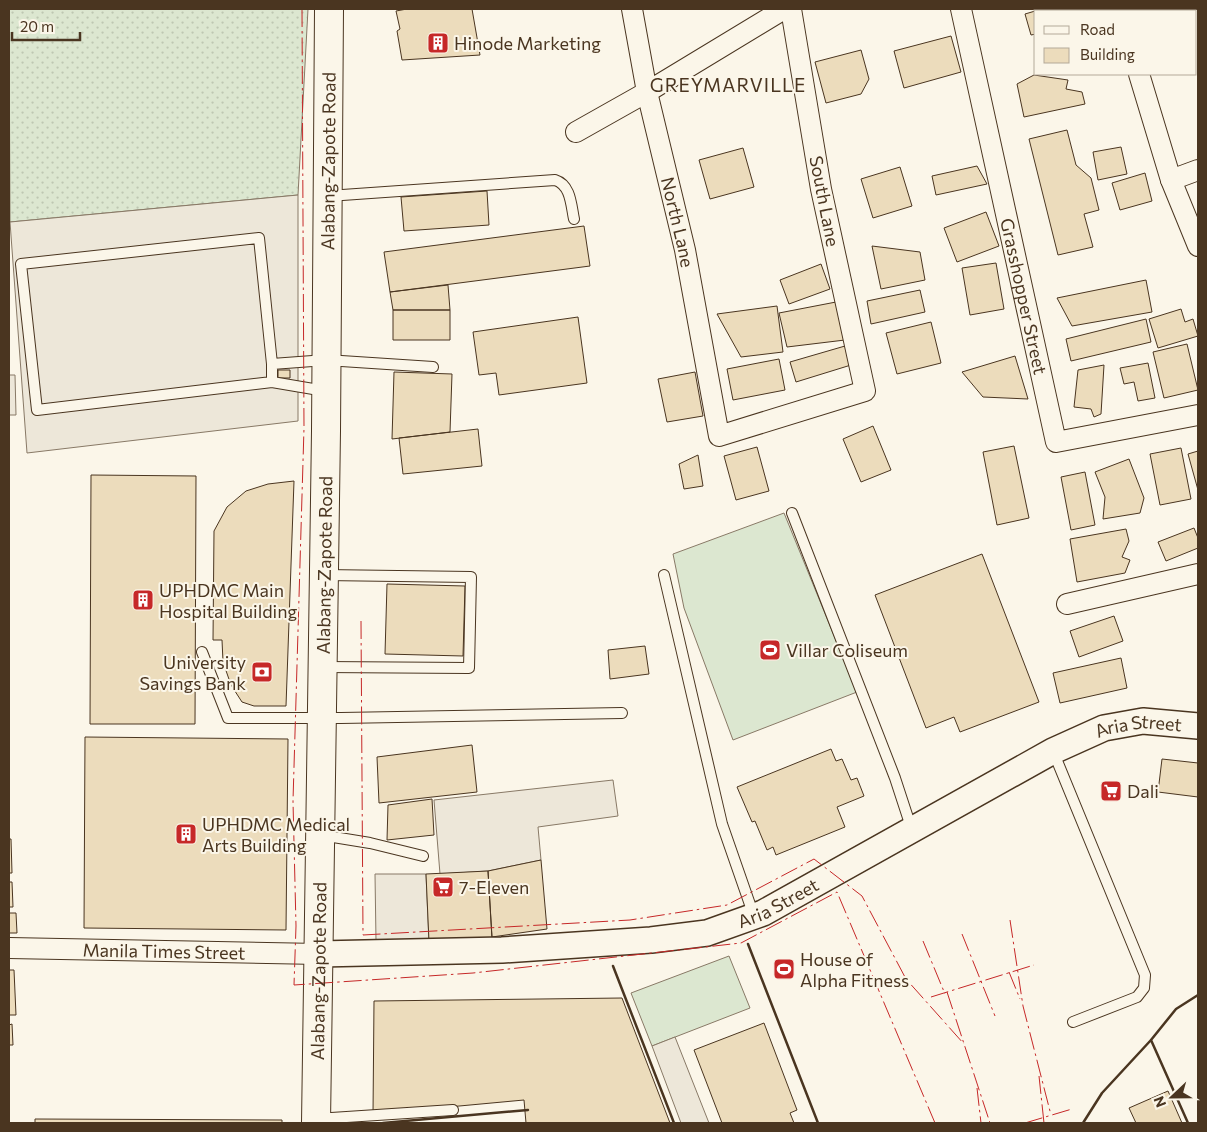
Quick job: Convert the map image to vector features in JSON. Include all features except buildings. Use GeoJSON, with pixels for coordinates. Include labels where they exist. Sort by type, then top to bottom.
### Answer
{"type":"FeatureCollection","features":[{"type":"Feature","properties":{"kind":"highway","name":"Alabang-Zapote Road"},"geometry":{"type":"LineString","coordinates":[[316,1121],[324,575],[329,9]]}},
{"type":"Feature","properties":{"kind":"street","name":"North Lane"},"geometry":{"type":"LineString","coordinates":[[632,9],[647,92],[684,250],[719,436]]}},
{"type":"Feature","properties":{"kind":"street"},"geometry":{"type":"LineString","coordinates":[[576,132],[647,92],[784,9]]}},
{"type":"Feature","properties":{"kind":"street","name":"South Lane"},"geometry":{"type":"LineString","coordinates":[[719,436],[865,391],[821,189],[791,9]]}},
{"type":"Feature","properties":{"kind":"street","name":"Grasshopper Street"},"geometry":{"type":"LineString","coordinates":[[961,9],[1056,442],[1198,415]]}},
{"type":"Feature","properties":{"kind":"street"},"geometry":{"type":"LineString","coordinates":[[1139,75],[1171,180],[1198,246]]}},
{"type":"Feature","properties":{"kind":"street"},"geometry":{"type":"LineString","coordinates":[[1171,180],[1198,170]]}},
{"type":"Feature","properties":{"kind":"street"},"geometry":{"type":"LineString","coordinates":[[1067,604],[1198,574]]}},
{"type":"Feature","properties":{"kind":"street","name":"Aria Street"},"geometry":{"type":"LineString","coordinates":[[319,954],[502,950],[651,940],[707,933],[763,913],[1053,751],[1104,728],[1143,721],[1198,726]]}},
{"type":"Feature","properties":{"kind":"street","name":"Manila Times Street"},"geometry":{"type":"LineString","coordinates":[[9,948],[319,954]]}},
{"type":"Feature","properties":{"kind":"lane"},"geometry":{"type":"LineString","coordinates":[[327,196],[555,180],[560,181],[568,191],[574,219]]}},
{"type":"Feature","properties":{"kind":"lane"},"geometry":{"type":"LineString","coordinates":[[272,382],[272,364],[259,238],[21,264],[38,410],[272,382],[326,391]]}},
{"type":"Feature","properties":{"kind":"lane"},"geometry":{"type":"LineString","coordinates":[[272,364],[326,360],[433,367]]}},
{"type":"Feature","properties":{"kind":"lane"},"geometry":{"type":"LineString","coordinates":[[792,513],[895,778],[912,830]]}},
{"type":"Feature","properties":{"kind":"lane"},"geometry":{"type":"LineString","coordinates":[[322,667],[469,668],[470,577],[324,575]]}},
{"type":"Feature","properties":{"kind":"lane"},"geometry":{"type":"LineString","coordinates":[[664,575],[722,824],[754,916]]}},
{"type":"Feature","properties":{"kind":"lane"},"geometry":{"type":"LineString","coordinates":[[202,652],[228,718],[622,713]]}},
{"type":"Feature","properties":{"kind":"lane"},"geometry":{"type":"LineString","coordinates":[[1053,751],[1145,975],[1144,988],[1138,997],[1073,1022]]}},
{"type":"Feature","properties":{"kind":"lane"},"geometry":{"type":"LineString","coordinates":[[320,835],[370,843],[423,856]]}},
{"type":"Feature","properties":{"kind":"lane"},"geometry":{"type":"LineString","coordinates":[[316,1121],[452,1110]]}},
{"type":"Feature","properties":{"kind":"green space"},"geometry":{"type":"Polygon","coordinates":[[[9,9],[308,9],[298,195],[10,222],[9,9]]]}},
{"type":"Feature","properties":{"kind":"green space","name":"Villar Coliseum"},"geometry":{"type":"Polygon","coordinates":[[[784,513],[857,692],[733,740],[684,608],[673,554],[784,513]]]}},
{"type":"Feature","properties":{"kind":"green space"},"geometry":{"type":"Polygon","coordinates":[[[729,956],[750,1008],[652,1046],[631,993],[729,956]]]}},
{"type":"Feature","properties":{"kind":"shaded area"},"geometry":{"type":"Polygon","coordinates":[[[298,195],[298,421],[27,453],[10,222],[298,195]]]}},
{"type":"Feature","properties":{"kind":"shaded area"},"geometry":{"type":"Polygon","coordinates":[[[9,375],[15,375],[16,415],[9,415],[9,375]]]}},
{"type":"Feature","properties":{"kind":"shaded area"},"geometry":{"type":"Polygon","coordinates":[[[613,780],[618,816],[538,827],[541,860],[488,871],[440,874],[434,800],[613,780]]]}},
{"type":"Feature","properties":{"kind":"shaded area"},"geometry":{"type":"Polygon","coordinates":[[[375,874],[426,874],[429,942],[376,941],[375,874]]]}},
{"type":"Feature","properties":{"kind":"shaded area"},"geometry":{"type":"Polygon","coordinates":[[[675,1037],[709,1123],[681,1123],[652,1046],[675,1037]]]}},
{"type":"Feature","properties":{"kind":"wall"},"geometry":{"type":"LineString","coordinates":[[748,944],[818,1123]]}},
{"type":"Feature","properties":{"kind":"wall"},"geometry":{"type":"LineString","coordinates":[[613,966],[674,1123]]}},
{"type":"Feature","properties":{"kind":"wall"},"geometry":{"type":"LineString","coordinates":[[1083,1123],[1102,1093],[1151,1040],[1176,1009],[1198,995]]}},
{"type":"Feature","properties":{"kind":"wall"},"geometry":{"type":"LineString","coordinates":[[1151,1040],[1188,1123]]}},
{"type":"Feature","properties":{"kind":"wall"},"geometry":{"type":"LineString","coordinates":[[383,1123],[528,1110]]}},
{"type":"Feature","properties":{"kind":"power"},"geometry":{"type":"LineString","coordinates":[[302,9],[304,428],[293,801],[296,926],[294,985],[473,973],[741,943],[837,892],[935,1123]]}},
{"type":"Feature","properties":{"kind":"power"},"geometry":{"type":"LineString","coordinates":[[361,621],[363,935],[630,920],[727,905],[814,859],[862,896],[906,979],[964,1044]]}},
{"type":"Feature","properties":{"kind":"power"},"geometry":{"type":"LineString","coordinates":[[1010,920],[1023,1006],[1051,1115]]}},
{"type":"Feature","properties":{"kind":"power"},"geometry":{"type":"LineString","coordinates":[[962,934],[995,1016]]}},
{"type":"Feature","properties":{"kind":"power"},"geometry":{"type":"LineString","coordinates":[[923,941],[945,994]]}},
{"type":"Feature","properties":{"kind":"power"},"geometry":{"type":"LineString","coordinates":[[931,997],[1034,965]]}},
{"type":"Feature","properties":{"kind":"power"},"geometry":{"type":"LineString","coordinates":[[1009,972],[1020,999]]}},
{"type":"Feature","properties":{"kind":"power"},"geometry":{"type":"LineString","coordinates":[[947,992],[990,1123]]}},
{"type":"Feature","properties":{"kind":"power"},"geometry":{"type":"LineString","coordinates":[[1039,1076],[1044,1123]]}},
{"type":"Feature","properties":{"kind":"power"},"geometry":{"type":"LineString","coordinates":[[977,1088],[981,1123]]}},
{"type":"Feature","properties":{"kind":"power"},"geometry":{"type":"LineString","coordinates":[[1025,1123],[1072,1109]]}},
{"type":"Feature","properties":{"kind":"place","name":"Hinode Marketing"},"geometry":{"type":"Point","coordinates":[438,43]}},
{"type":"Feature","properties":{"kind":"place","name":"UPHDMC Main Hospital Building"},"geometry":{"type":"Point","coordinates":[143,600]}},
{"type":"Feature","properties":{"kind":"place","name":"Villar Coliseum"},"geometry":{"type":"Point","coordinates":[770,650]}},
{"type":"Feature","properties":{"kind":"place","name":"University Savings Bank"},"geometry":{"type":"Point","coordinates":[262,672]}},
{"type":"Feature","properties":{"kind":"place","name":"Dali"},"geometry":{"type":"Point","coordinates":[1111,791]}},
{"type":"Feature","properties":{"kind":"place","name":"UPHDMC Medical Arts Building"},"geometry":{"type":"Point","coordinates":[186,834]}},
{"type":"Feature","properties":{"kind":"place","name":"7-Eleven"},"geometry":{"type":"Point","coordinates":[443,887]}},
{"type":"Feature","properties":{"kind":"place","name":"House of Alpha Fitness"},"geometry":{"type":"Point","coordinates":[784,969]}},
{"type":"Feature","properties":{"kind":"district","name":"GREYMARVILLE"},"geometry":{"type":"Point","coordinates":[728,84]}}]}
